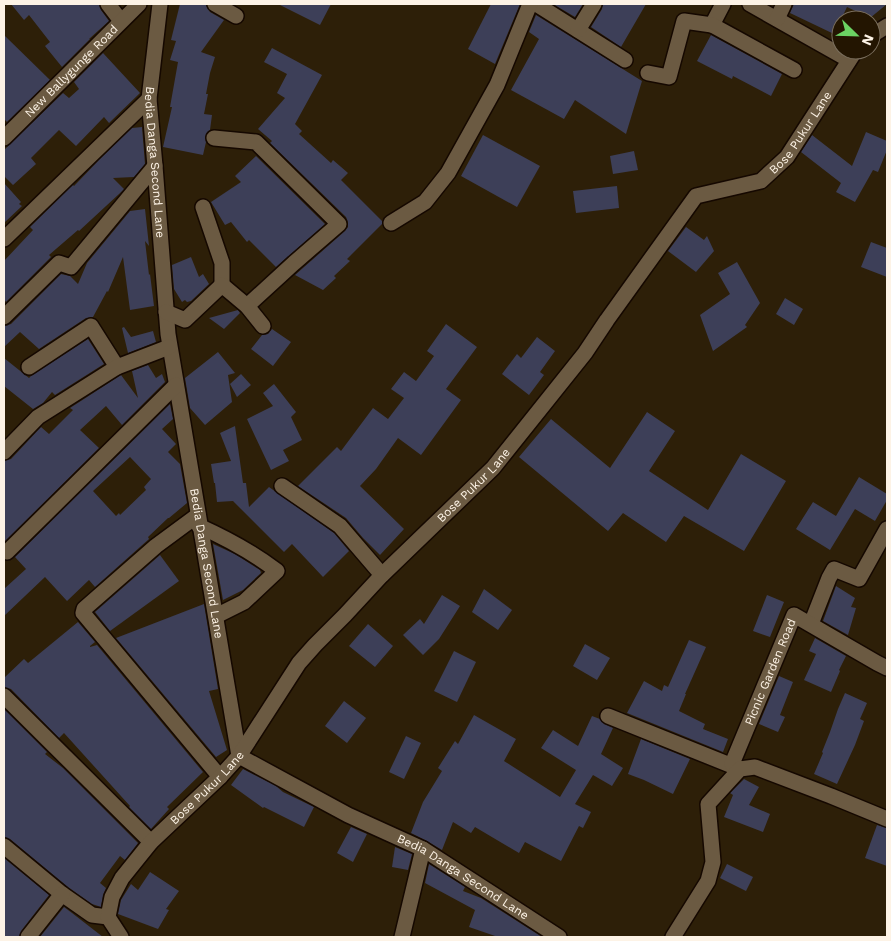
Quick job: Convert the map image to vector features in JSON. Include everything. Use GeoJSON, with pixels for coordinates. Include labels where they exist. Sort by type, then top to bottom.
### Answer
{"type":"FeatureCollection","features":[{"type":"Feature","properties":{"kind":"street"},"geometry":{"type":"LineString","coordinates":[[108,4],[122,21]]}},
{"type":"Feature","properties":{"kind":"street","name":"New Ballygunge Road"},"geometry":{"type":"LineString","coordinates":[[4,138],[139,4]]}},
{"type":"Feature","properties":{"kind":"street","name":"Bedia Danga Second Lane"},"geometry":{"type":"LineString","coordinates":[[160,4],[149,99],[169,347],[239,756],[348,815],[423,849],[559,937]]}},
{"type":"Feature","properties":{"kind":"street"},"geometry":{"type":"LineString","coordinates":[[215,4],[236,16]]}},
{"type":"Feature","properties":{"kind":"street"},"geometry":{"type":"LineString","coordinates":[[391,223],[425,202],[448,173],[497,85],[530,4]]}},
{"type":"Feature","properties":{"kind":"street"},"geometry":{"type":"LineString","coordinates":[[536,4],[625,60]]}},
{"type":"Feature","properties":{"kind":"street"},"geometry":{"type":"LineString","coordinates":[[578,30],[594,4]]}},
{"type":"Feature","properties":{"kind":"street"},"geometry":{"type":"LineString","coordinates":[[712,25],[723,4]]}},
{"type":"Feature","properties":{"kind":"street"},"geometry":{"type":"LineString","coordinates":[[750,4],[831,45]]}},
{"type":"Feature","properties":{"kind":"street"},"geometry":{"type":"LineString","coordinates":[[777,19],[784,4]]}},
{"type":"Feature","properties":{"kind":"street"},"geometry":{"type":"LineString","coordinates":[[648,73],[669,77],[684,21],[712,25],[794,70]]}},
{"type":"Feature","properties":{"kind":"street","name":"Bose Pukur Lane"},"geometry":{"type":"LineString","coordinates":[[108,917],[112,897],[122,878],[151,842],[220,777],[239,756],[299,663],[315,644],[382,575],[492,468],[585,353],[696,196],[761,181],[787,157],[849,60]]}},
{"type":"Feature","properties":{"kind":"street"},"geometry":{"type":"LineString","coordinates":[[4,239],[149,99]]}},
{"type":"Feature","properties":{"kind":"street"},"geometry":{"type":"LineString","coordinates":[[214,138],[256,142],[339,224],[247,306]]}},
{"type":"Feature","properties":{"kind":"street"},"geometry":{"type":"LineString","coordinates":[[4,318],[59,263],[71,267],[155,166]]}},
{"type":"Feature","properties":{"kind":"street"},"geometry":{"type":"LineString","coordinates":[[166,312],[185,320],[222,285],[222,263],[203,207]]}},
{"type":"Feature","properties":{"kind":"street"},"geometry":{"type":"LineString","coordinates":[[222,285],[247,306],[263,326]]}},
{"type":"Feature","properties":{"kind":"street"},"geometry":{"type":"LineString","coordinates":[[29,367],[91,326],[117,367]]}},
{"type":"Feature","properties":{"kind":"street"},"geometry":{"type":"LineString","coordinates":[[4,452],[38,417],[117,367],[169,347]]}},
{"type":"Feature","properties":{"kind":"street"},"geometry":{"type":"LineString","coordinates":[[7,552],[176,385]]}},
{"type":"Feature","properties":{"kind":"street"},"geometry":{"type":"LineString","coordinates":[[282,486],[340,526],[382,575]]}},
{"type":"Feature","properties":{"kind":"street"},"geometry":{"type":"LineString","coordinates":[[216,616],[244,602],[277,571],[255,554],[220,535],[199,520],[156,546],[83,611],[220,777]]}},
{"type":"Feature","properties":{"kind":"street"},"geometry":{"type":"LineString","coordinates":[[811,624],[834,569],[859,579],[887,529]]}},
{"type":"Feature","properties":{"kind":"street","name":"Picnic Garden Road"},"geometry":{"type":"LineString","coordinates":[[740,769],[732,764],[794,615],[887,668]]}},
{"type":"Feature","properties":{"kind":"street"},"geometry":{"type":"LineString","coordinates":[[4,696],[151,842]]}},
{"type":"Feature","properties":{"kind":"street"},"geometry":{"type":"LineString","coordinates":[[608,716],[740,769],[755,767],[887,819]]}},
{"type":"Feature","properties":{"kind":"street"},"geometry":{"type":"LineString","coordinates":[[673,937],[708,881],[713,862],[708,804],[740,769]]}},
{"type":"Feature","properties":{"kind":"street"},"geometry":{"type":"LineString","coordinates":[[4,846],[62,894],[92,915],[108,917],[122,937]]}},
{"type":"Feature","properties":{"kind":"street"},"geometry":{"type":"LineString","coordinates":[[402,937],[423,849]]}},
{"type":"Feature","properties":{"kind":"street"},"geometry":{"type":"LineString","coordinates":[[28,937],[62,894]]}},
{"type":"Feature","properties":{"kind":"building"},"geometry":{"type":"Polygon","coordinates":[[[11,4],[99,4],[109,21],[62,67],[45,46],[50,42],[29,15],[24,20],[11,4]]]}},
{"type":"Feature","properties":{"kind":"building"},"geometry":{"type":"Polygon","coordinates":[[[180,4],[206,4],[210,12],[224,20],[201,52],[215,57],[206,94],[208,94],[204,114],[212,115],[210,130],[205,137],[206,142],[203,155],[163,147],[172,107],[170,107],[178,62],[170,60],[176,41],[171,40],[180,4]]]}},
{"type":"Feature","properties":{"kind":"building"},"geometry":{"type":"Polygon","coordinates":[[[278,4],[331,4],[320,25],[278,4]]]}},
{"type":"Feature","properties":{"kind":"building"},"geometry":{"type":"Polygon","coordinates":[[[491,4],[520,4],[495,64],[468,49],[491,4]]]}},
{"type":"Feature","properties":{"kind":"building"},"geometry":{"type":"Polygon","coordinates":[[[553,4],[583,4],[575,17],[553,4]]]}},
{"type":"Feature","properties":{"kind":"building"},"geometry":{"type":"Polygon","coordinates":[[[603,4],[646,4],[621,47],[591,27],[603,4]]]}},
{"type":"Feature","properties":{"kind":"building"},"geometry":{"type":"Polygon","coordinates":[[[794,4],[887,4],[880,10],[853,10],[847,7],[846,10],[831,10],[831,33],[790,13],[794,4]]]}},
{"type":"Feature","properties":{"kind":"building"},"geometry":{"type":"Polygon","coordinates":[[[536,15],[642,81],[626,134],[575,100],[564,119],[511,90],[539,39],[529,32],[536,15]]]}},
{"type":"Feature","properties":{"kind":"building"},"geometry":{"type":"Polygon","coordinates":[[[4,35],[50,80],[7,122],[4,119],[4,35]]]}},
{"type":"Feature","properties":{"kind":"building"},"geometry":{"type":"Polygon","coordinates":[[[711,35],[782,74],[771,96],[733,76],[732,79],[697,61],[711,35]]]}},
{"type":"Feature","properties":{"kind":"building"},"geometry":{"type":"Polygon","coordinates":[[[272,48],[322,75],[295,124],[302,131],[299,134],[331,163],[333,160],[348,173],[341,180],[382,221],[382,224],[347,259],[350,261],[334,276],[336,278],[323,290],[295,275],[345,231],[348,227],[348,222],[346,217],[258,129],[285,98],[277,93],[287,74],[264,62],[272,48]]]}},
{"type":"Feature","properties":{"kind":"building"},"geometry":{"type":"Polygon","coordinates":[[[103,53],[140,93],[109,123],[104,117],[76,146],[59,130],[31,158],[36,164],[13,185],[4,176],[4,150],[63,93],[69,98],[79,89],[74,82],[103,53]]]}},
{"type":"Feature","properties":{"kind":"building"},"geometry":{"type":"Polygon","coordinates":[[[142,127],[145,164],[134,177],[113,178],[124,189],[79,231],[49,255],[51,257],[6,302],[4,299],[4,261],[33,230],[30,227],[132,128],[142,127]]]}},
{"type":"Feature","properties":{"kind":"building"},"geometry":{"type":"Polygon","coordinates":[[[866,132],[887,141],[887,150],[878,172],[873,170],[855,202],[836,192],[841,183],[801,152],[812,135],[852,166],[866,132]]]}},
{"type":"Feature","properties":{"kind":"building"},"geometry":{"type":"Polygon","coordinates":[[[483,135],[540,166],[517,207],[461,176],[483,135]]]}},
{"type":"Feature","properties":{"kind":"building"},"geometry":{"type":"Polygon","coordinates":[[[634,151],[638,170],[613,174],[610,156],[634,151]]]}},
{"type":"Feature","properties":{"kind":"building"},"geometry":{"type":"Polygon","coordinates":[[[256,156],[325,224],[276,267],[249,240],[247,242],[231,222],[225,225],[211,202],[241,182],[235,176],[256,156]]]}},
{"type":"Feature","properties":{"kind":"building"},"geometry":{"type":"Polygon","coordinates":[[[4,183],[21,202],[19,204],[22,206],[4,223],[4,183]]]}},
{"type":"Feature","properties":{"kind":"building"},"geometry":{"type":"Polygon","coordinates":[[[617,186],[619,208],[576,213],[573,191],[617,186]]]}},
{"type":"Feature","properties":{"kind":"building"},"geometry":{"type":"Polygon","coordinates":[[[145,209],[149,246],[145,241],[154,306],[130,310],[123,257],[108,292],[93,317],[86,318],[39,349],[20,332],[4,347],[4,326],[11,324],[61,274],[70,276],[78,284],[87,263],[130,211],[145,209]]]}},
{"type":"Feature","properties":{"kind":"building"},"geometry":{"type":"Polygon","coordinates":[[[686,227],[704,240],[707,236],[714,251],[696,272],[668,251],[686,227]]]}},
{"type":"Feature","properties":{"kind":"building"},"geometry":{"type":"Polygon","coordinates":[[[871,242],[887,248],[887,277],[861,267],[871,242]]]}},
{"type":"Feature","properties":{"kind":"building"},"geometry":{"type":"Polygon","coordinates":[[[191,257],[199,277],[203,274],[209,284],[191,301],[187,302],[185,300],[182,302],[174,289],[172,265],[191,257]]]}},
{"type":"Feature","properties":{"kind":"building"},"geometry":{"type":"Polygon","coordinates":[[[737,262],[760,303],[745,325],[747,327],[713,351],[700,315],[730,294],[718,273],[737,262]]]}},
{"type":"Feature","properties":{"kind":"building"},"geometry":{"type":"Polygon","coordinates":[[[785,298],[803,309],[794,325],[776,314],[785,298]]]}},
{"type":"Feature","properties":{"kind":"building"},"geometry":{"type":"Polygon","coordinates":[[[238,310],[240,313],[224,329],[209,318],[238,310]]]}},
{"type":"Feature","properties":{"kind":"building"},"geometry":{"type":"Polygon","coordinates":[[[446,324],[477,347],[446,389],[461,400],[421,455],[398,438],[376,469],[360,486],[404,529],[380,555],[346,518],[298,486],[337,447],[341,451],[373,408],[388,419],[404,398],[391,389],[404,372],[416,381],[434,356],[427,351],[446,324]]]}},
{"type":"Feature","properties":{"kind":"building"},"geometry":{"type":"Polygon","coordinates":[[[124,327],[131,337],[153,331],[156,342],[128,353],[122,328],[124,327]]]}},
{"type":"Feature","properties":{"kind":"building"},"geometry":{"type":"Polygon","coordinates":[[[272,329],[291,342],[273,366],[251,349],[262,335],[268,334],[272,329]]]}},
{"type":"Feature","properties":{"kind":"building"},"geometry":{"type":"Polygon","coordinates":[[[537,337],[555,351],[540,372],[544,375],[529,395],[502,374],[517,354],[521,358],[537,337]]]}},
{"type":"Feature","properties":{"kind":"building"},"geometry":{"type":"Polygon","coordinates":[[[88,339],[104,364],[55,395],[52,392],[43,403],[33,409],[4,386],[4,358],[29,378],[88,339]]]}},
{"type":"Feature","properties":{"kind":"building"},"geometry":{"type":"Polygon","coordinates":[[[218,352],[235,373],[228,375],[232,402],[205,425],[190,408],[185,378],[218,352]]]}},
{"type":"Feature","properties":{"kind":"building"},"geometry":{"type":"Polygon","coordinates":[[[148,365],[156,378],[162,374],[165,382],[122,425],[106,406],[80,430],[99,448],[4,542],[4,461],[11,459],[41,427],[49,434],[73,410],[70,408],[121,375],[138,398],[132,371],[148,365]]]}},
{"type":"Feature","properties":{"kind":"building"},"geometry":{"type":"Polygon","coordinates":[[[241,374],[251,385],[237,397],[230,384],[241,374]]]}},
{"type":"Feature","properties":{"kind":"building"},"geometry":{"type":"Polygon","coordinates":[[[274,384],[296,412],[291,417],[302,440],[283,450],[289,461],[271,470],[247,419],[273,406],[263,393],[274,384]]]}},
{"type":"Feature","properties":{"kind":"building"},"geometry":{"type":"Polygon","coordinates":[[[170,404],[173,419],[162,429],[176,444],[168,452],[180,464],[187,503],[168,518],[148,537],[149,539],[95,587],[89,580],[67,601],[45,577],[4,616],[4,589],[26,569],[15,557],[170,404]],[[130,457],[93,491],[116,516],[119,513],[120,515],[146,490],[144,487],[151,479],[130,457]]]}},
{"type":"Feature","properties":{"kind":"building"},"geometry":{"type":"Polygon","coordinates":[[[647,412],[675,431],[649,471],[708,510],[741,454],[786,481],[744,551],[684,516],[666,542],[623,513],[608,531],[519,457],[551,419],[610,468],[647,412]]]}},
{"type":"Feature","properties":{"kind":"building"},"geometry":{"type":"Polygon","coordinates":[[[235,426],[243,483],[246,483],[249,507],[269,487],[334,533],[349,551],[323,577],[292,544],[284,552],[233,501],[217,502],[211,464],[231,461],[220,433],[235,426]]]}},
{"type":"Feature","properties":{"kind":"building"},"geometry":{"type":"Polygon","coordinates":[[[859,477],[887,494],[887,500],[875,521],[855,509],[830,550],[796,529],[813,502],[836,516],[859,477]]]}},
{"type":"Feature","properties":{"kind":"building"},"geometry":{"type":"Polygon","coordinates":[[[213,544],[235,554],[260,570],[261,573],[243,590],[223,600],[213,544]]]}},
{"type":"Feature","properties":{"kind":"building"},"geometry":{"type":"Polygon","coordinates":[[[160,555],[179,581],[110,631],[95,612],[160,555]]]}},
{"type":"Feature","properties":{"kind":"building"},"geometry":{"type":"Polygon","coordinates":[[[836,586],[855,598],[851,607],[856,608],[848,635],[823,621],[836,586]]]}},
{"type":"Feature","properties":{"kind":"building"},"geometry":{"type":"Polygon","coordinates":[[[484,589],[512,610],[498,630],[472,612],[484,589]]]}},
{"type":"Feature","properties":{"kind":"building"},"geometry":{"type":"Polygon","coordinates":[[[442,595],[460,606],[439,639],[423,655],[403,635],[420,619],[424,624],[442,595]]]}},
{"type":"Feature","properties":{"kind":"building"},"geometry":{"type":"Polygon","coordinates":[[[767,595],[784,602],[770,637],[753,631],[767,595]]]}},
{"type":"Feature","properties":{"kind":"building"},"geometry":{"type":"Polygon","coordinates":[[[204,604],[218,689],[209,691],[227,750],[216,757],[116,638],[204,604]]]}},
{"type":"Feature","properties":{"kind":"building"},"geometry":{"type":"Polygon","coordinates":[[[78,622],[95,642],[90,647],[97,645],[203,772],[167,807],[169,809],[151,829],[129,807],[64,733],[59,738],[11,689],[4,687],[4,678],[24,659],[28,663],[78,622]]]}},
{"type":"Feature","properties":{"kind":"building"},"geometry":{"type":"Polygon","coordinates":[[[368,624],[393,646],[375,667],[349,646],[368,624]]]}},
{"type":"Feature","properties":{"kind":"building"},"geometry":{"type":"Polygon","coordinates":[[[815,638],[846,656],[831,692],[804,680],[816,654],[809,651],[815,638]]]}},
{"type":"Feature","properties":{"kind":"building"},"geometry":{"type":"Polygon","coordinates":[[[689,640],[706,647],[679,711],[705,724],[703,729],[728,739],[723,752],[627,713],[644,681],[662,691],[664,685],[668,687],[689,640]]]}},
{"type":"Feature","properties":{"kind":"building"},"geometry":{"type":"Polygon","coordinates":[[[585,644],[610,658],[597,680],[573,666],[585,644]]]}},
{"type":"Feature","properties":{"kind":"building"},"geometry":{"type":"Polygon","coordinates":[[[454,651],[476,662],[457,702],[434,691],[454,651]]]}},
{"type":"Feature","properties":{"kind":"building"},"geometry":{"type":"Polygon","coordinates":[[[779,676],[793,682],[780,715],[785,717],[778,732],[759,724],[779,676]]]}},
{"type":"Feature","properties":{"kind":"building"},"geometry":{"type":"Polygon","coordinates":[[[845,693],[867,703],[860,719],[864,721],[837,784],[814,774],[845,693]]]}},
{"type":"Feature","properties":{"kind":"building"},"geometry":{"type":"Polygon","coordinates":[[[344,701],[366,718],[347,743],[325,726],[344,701]]]}},
{"type":"Feature","properties":{"kind":"building"},"geometry":{"type":"Polygon","coordinates":[[[4,709],[47,752],[45,754],[63,768],[138,843],[125,860],[120,856],[100,883],[106,888],[101,907],[92,904],[68,887],[10,839],[4,837],[4,709]]]}},
{"type":"Feature","properties":{"kind":"building"},"geometry":{"type":"Polygon","coordinates":[[[474,715],[516,739],[504,761],[560,797],[576,770],[541,748],[553,730],[578,746],[592,716],[613,728],[601,754],[623,768],[612,786],[593,775],[575,804],[591,812],[583,828],[579,826],[561,861],[525,842],[519,853],[475,827],[471,833],[453,822],[442,850],[411,833],[423,802],[442,771],[438,768],[455,741],[458,744],[474,715]]]}},
{"type":"Feature","properties":{"kind":"building"},"geometry":{"type":"Polygon","coordinates":[[[406,736],[421,743],[404,779],[389,772],[406,736]]]}},
{"type":"Feature","properties":{"kind":"building"},"geometry":{"type":"Polygon","coordinates":[[[641,739],[690,759],[673,794],[628,774],[641,739]]]}},
{"type":"Feature","properties":{"kind":"building"},"geometry":{"type":"Polygon","coordinates":[[[243,769],[314,807],[304,827],[263,808],[231,785],[243,769]]]}},
{"type":"Feature","properties":{"kind":"building"},"geometry":{"type":"Polygon","coordinates":[[[744,779],[759,787],[749,805],[770,814],[763,832],[724,817],[733,795],[730,793],[744,779]]]}},
{"type":"Feature","properties":{"kind":"building"},"geometry":{"type":"Polygon","coordinates":[[[877,825],[887,828],[887,866],[865,858],[877,825]]]}},
{"type":"Feature","properties":{"kind":"building"},"geometry":{"type":"Polygon","coordinates":[[[351,827],[367,834],[353,862],[337,853],[351,827]]]}},
{"type":"Feature","properties":{"kind":"building"},"geometry":{"type":"Polygon","coordinates":[[[395,847],[412,854],[408,870],[392,867],[395,847]]]}},
{"type":"Feature","properties":{"kind":"building"},"geometry":{"type":"Polygon","coordinates":[[[4,858],[49,895],[21,931],[19,937],[4,937],[4,858]]]}},
{"type":"Feature","properties":{"kind":"building"},"geometry":{"type":"Polygon","coordinates":[[[429,864],[465,887],[463,891],[481,898],[542,937],[498,937],[469,927],[475,910],[425,883],[429,864]]]}},
{"type":"Feature","properties":{"kind":"building"},"geometry":{"type":"Polygon","coordinates":[[[727,864],[753,877],[746,891],[720,878],[727,864]]]}},
{"type":"Feature","properties":{"kind":"building"},"geometry":{"type":"Polygon","coordinates":[[[150,872],[179,891],[166,909],[169,910],[158,929],[118,914],[121,900],[131,884],[138,890],[150,872]]]}},
{"type":"Feature","properties":{"kind":"building"},"geometry":{"type":"Polygon","coordinates":[[[64,907],[72,913],[103,937],[40,937],[64,907]]]}}]}
